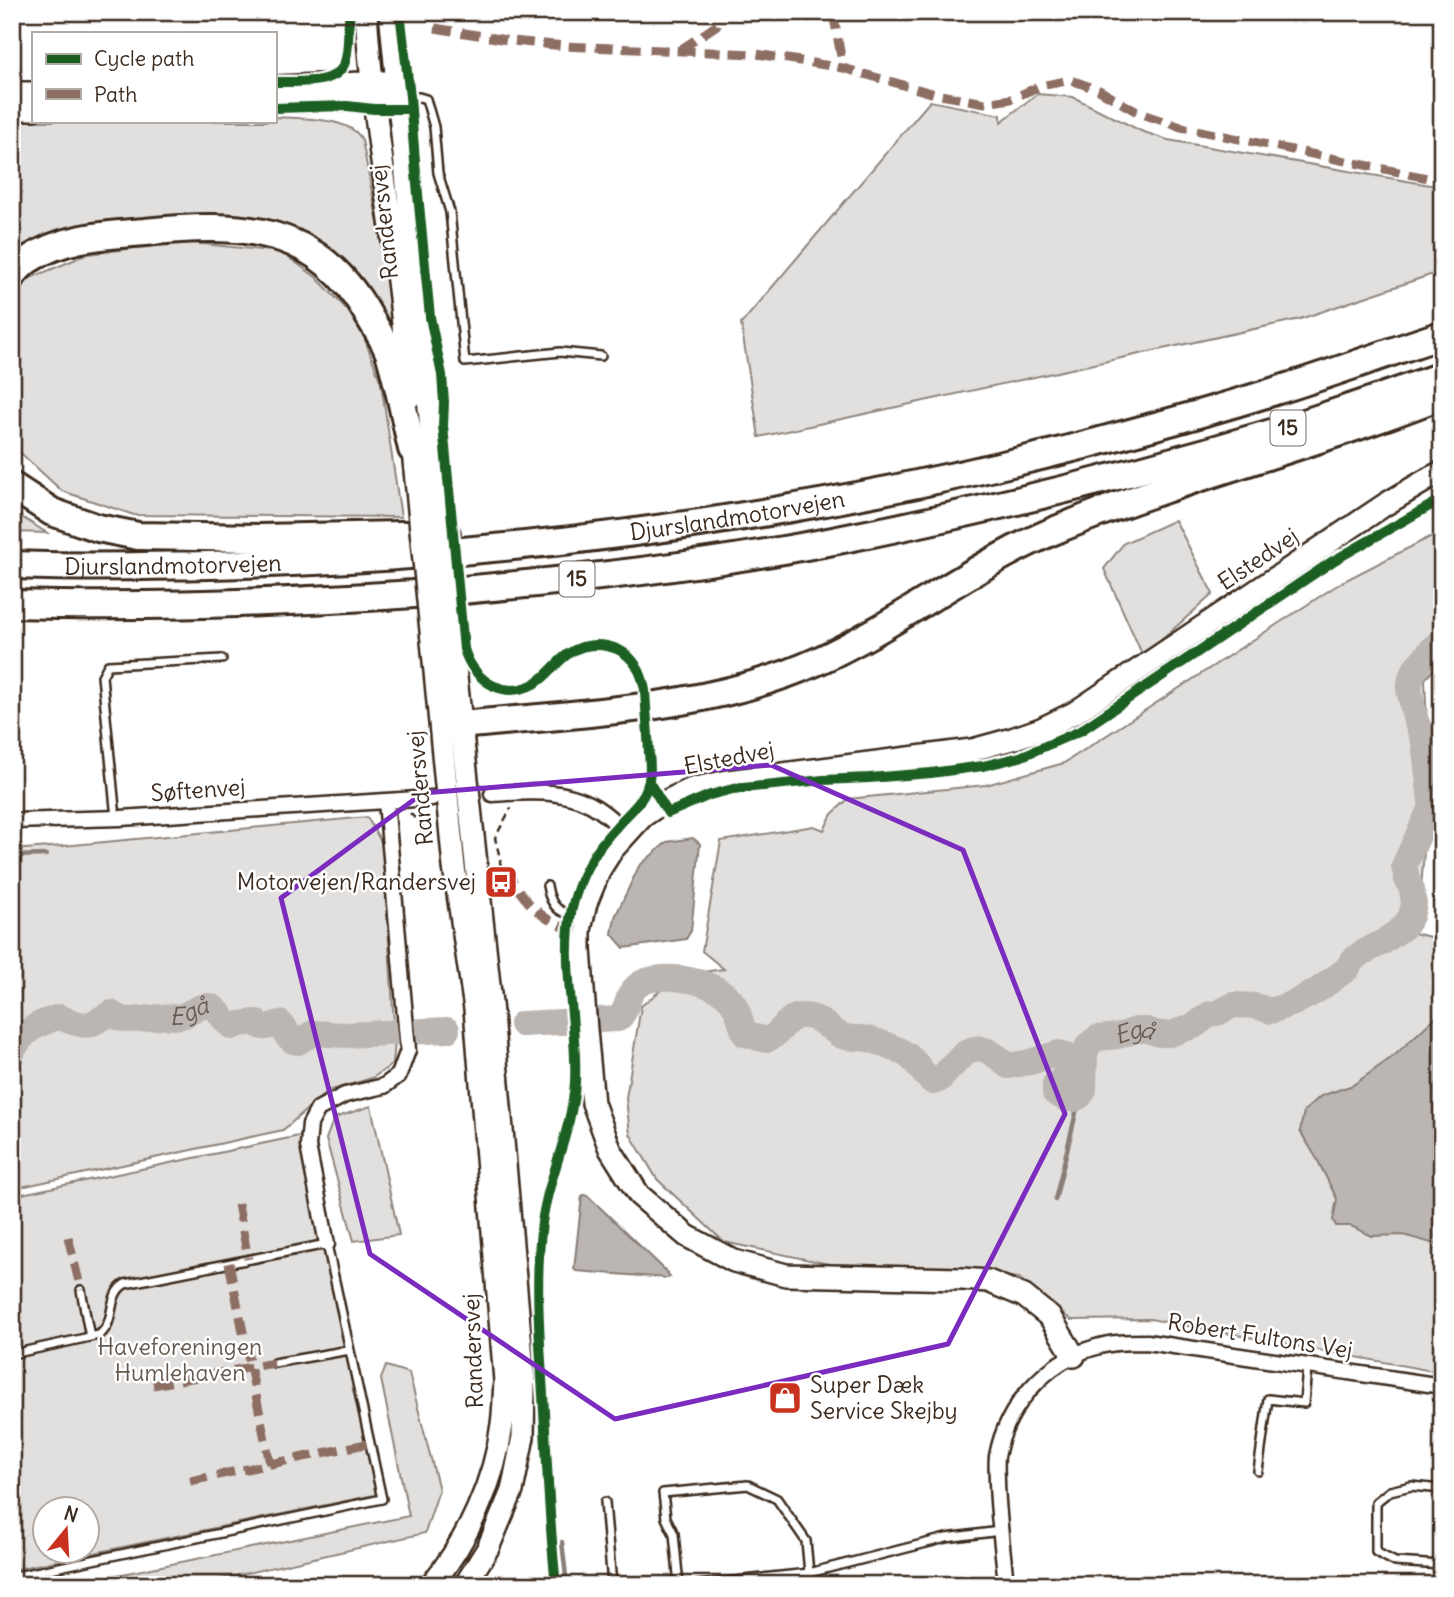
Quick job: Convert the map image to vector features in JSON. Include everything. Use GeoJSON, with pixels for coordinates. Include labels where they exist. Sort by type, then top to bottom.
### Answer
{"type":"FeatureCollection","features":[{"type":"Feature","properties":{"kind":"highway"},"geometry":{"type":"LineString","coordinates":[[12,275],[27,261],[65,242],[113,234],[182,228],[241,228],[271,234],[296,243],[323,259],[363,303],[389,353],[412,449]]}},
{"type":"Feature","properties":{"kind":"highway","name":"Djurslandmotorvejen"},"geometry":{"type":"LineString","coordinates":[[12,565],[58,567],[343,560],[578,539],[752,514],[949,477],[1084,445],[1276,391],[1442,335]]}},
{"type":"Feature","properties":{"kind":"highway","name":"Djurslandmotorvejen"},"geometry":{"type":"LineString","coordinates":[[12,604],[192,605],[327,600],[562,581],[682,565],[825,542],[1026,500],[1272,433],[1442,376]]}},
{"type":"Feature","properties":{"kind":"highway"},"geometry":{"type":"LineString","coordinates":[[451,726],[690,700],[755,685],[817,661],[891,623],[973,571],[1051,531],[1098,512],[1302,445],[1442,395]]}},
{"type":"Feature","properties":{"kind":"highway"},"geometry":{"type":"LineString","coordinates":[[12,466],[56,499],[100,520],[179,536]]}},
{"type":"Feature","properties":{"kind":"highway"},"geometry":{"type":"LineString","coordinates":[[12,486],[52,512],[98,528],[138,536],[414,536],[752,514]]}},
{"type":"Feature","properties":{"kind":"main road","name":"Randersvej"},"geometry":{"type":"LineString","coordinates":[[366,12],[373,91],[406,348],[412,449],[426,479]]}},
{"type":"Feature","properties":{"kind":"main road","name":"Randersvej"},"geometry":{"type":"LineString","coordinates":[[390,12],[426,479],[451,726],[491,1003],[524,1382],[523,1437],[512,1490],[488,1548],[465,1585]]}},
{"type":"Feature","properties":{"kind":"main road"},"geometry":{"type":"LineString","coordinates":[[276,87],[373,91]]}},
{"type":"Feature","properties":{"kind":"main road"},"geometry":{"type":"LineString","coordinates":[[276,102],[398,90]]}},
{"type":"Feature","properties":{"kind":"main road"},"geometry":{"type":"LineString","coordinates":[[12,93],[32,93]]}},
{"type":"Feature","properties":{"kind":"main road"},"geometry":{"type":"LineString","coordinates":[[12,109],[32,109]]}},
{"type":"Feature","properties":{"kind":"main road","name":"Elstedvej"},"geometry":{"type":"LineString","coordinates":[[1074,1356],[1050,1317],[1040,1307],[1024,1296],[988,1281],[786,1275],[734,1261],[687,1236],[639,1195],[610,1149],[593,1103],[580,968],[580,930],[592,885],[612,850],[643,816],[662,803],[692,789],[728,781],[972,750],[1041,729],[1074,713],[1385,505],[1442,472]]}},
{"type":"Feature","properties":{"kind":"main road","name":"Randersvej"},"geometry":{"type":"LineString","coordinates":[[431,1585],[454,1554],[489,1483],[502,1426],[505,1381],[475,1010],[454,867],[451,726]]}},
{"type":"Feature","properties":{"kind":"street"},"geometry":{"type":"LineString","coordinates":[[492,794],[561,794],[599,809],[626,833]]}},
{"type":"Feature","properties":{"kind":"street","name":"Søftenvej"},"geometry":{"type":"LineString","coordinates":[[12,821],[116,818],[432,798]]}},
{"type":"Feature","properties":{"kind":"street"},"geometry":{"type":"LineString","coordinates":[[327,1244],[308,1146],[310,1124],[318,1109],[345,1095],[384,1086],[399,1075],[408,1050],[386,801]]}},
{"type":"Feature","properties":{"kind":"street","name":"Robert Fultons Vej"},"geometry":{"type":"LineString","coordinates":[[1006,1585],[997,1457],[1006,1427],[1019,1403],[1052,1369],[1074,1356],[1093,1348],[1120,1342],[1147,1342],[1442,1386]]}},
{"type":"Feature","properties":{"kind":"lane"},"geometry":{"type":"LineString","coordinates":[[398,90],[426,99],[429,105],[438,173],[450,212],[465,362],[559,352],[601,356]]}},
{"type":"Feature","properties":{"kind":"lane"},"geometry":{"type":"LineString","coordinates":[[116,818],[102,676],[108,665],[222,660]]}},
{"type":"Feature","properties":{"kind":"lane"},"geometry":{"type":"LineString","coordinates":[[547,886],[552,904],[562,912],[583,918]]}},
{"type":"Feature","properties":{"kind":"lane"},"geometry":{"type":"LineString","coordinates":[[12,1354],[99,1335],[106,1330],[110,1322],[118,1288],[125,1284],[327,1244],[383,1499],[12,1577]]}},
{"type":"Feature","properties":{"kind":"lane"},"geometry":{"type":"LineString","coordinates":[[81,1290],[90,1337]]}},
{"type":"Feature","properties":{"kind":"lane"},"geometry":{"type":"LineString","coordinates":[[274,1363],[350,1350]]}},
{"type":"Feature","properties":{"kind":"lane"},"geometry":{"type":"LineString","coordinates":[[1258,1471],[1268,1399],[1304,1404],[1307,1367]]}},
{"type":"Feature","properties":{"kind":"lane"},"geometry":{"type":"LineString","coordinates":[[679,1585],[674,1534],[666,1518],[663,1493],[748,1485],[777,1499],[806,1541],[809,1573]]}},
{"type":"Feature","properties":{"kind":"lane"},"geometry":{"type":"LineString","coordinates":[[1442,1489],[1411,1486],[1390,1491],[1376,1502],[1376,1552],[1395,1563],[1442,1565]]}},
{"type":"Feature","properties":{"kind":"lane"},"geometry":{"type":"LineString","coordinates":[[605,1502],[612,1585]]}},
{"type":"Feature","properties":{"kind":"lane"},"geometry":{"type":"LineString","coordinates":[[697,1585],[809,1573],[946,1538],[1001,1531]]}},
{"type":"Feature","properties":{"kind":"path"},"geometry":{"type":"LineString","coordinates":[[497,875],[501,874],[495,838],[519,793]]}},
{"type":"Feature","properties":{"kind":"path"},"geometry":{"type":"LineString","coordinates":[[406,800],[409,812],[435,839]]}},
{"type":"Feature","properties":{"kind":"highlighted area"},"geometry":{"type":"Polygon","coordinates":[[[771,765],[963,850],[1065,1114],[948,1344],[615,1419],[370,1254],[281,898],[423,793],[771,765]]]}},
{"type":"Feature","properties":{"kind":"green space"},"geometry":{"type":"Polygon","coordinates":[[[1037,94],[1073,97],[1141,131],[1168,140],[1442,187],[1442,271],[1300,319],[759,437],[741,324],[930,101],[1001,115],[1001,122],[1037,94]]]}},
{"type":"Feature","properties":{"kind":"green space"},"geometry":{"type":"Polygon","coordinates":[[[12,116],[32,116],[32,122],[276,122],[276,117],[323,120],[347,127],[356,132],[362,140],[402,349],[355,274],[254,224],[12,262],[12,116]]]}},
{"type":"Feature","properties":{"kind":"green space"},"geometry":{"type":"Polygon","coordinates":[[[183,242],[281,252],[316,277],[358,321],[381,383],[401,517],[134,515],[62,491],[14,447],[12,308],[28,279],[88,254],[183,242]]]}},
{"type":"Feature","properties":{"kind":"green space"},"geometry":{"type":"Polygon","coordinates":[[[12,511],[47,533],[12,532],[12,511]]]}},
{"type":"Feature","properties":{"kind":"green space"},"geometry":{"type":"Polygon","coordinates":[[[1175,520],[1213,594],[1143,656],[1104,569],[1124,543],[1175,520]]]}},
{"type":"Feature","properties":{"kind":"green space"},"geometry":{"type":"Polygon","coordinates":[[[1442,534],[1442,660],[1425,679],[1427,727],[1437,779],[1414,933],[1442,940],[1442,1360],[1432,1371],[1150,1319],[1071,1320],[1019,1278],[940,1268],[838,1266],[724,1242],[657,1179],[630,1134],[626,1098],[641,1006],[680,975],[724,969],[702,951],[721,841],[814,826],[824,830],[832,814],[848,799],[986,785],[1064,763],[1342,582],[1430,537],[1442,534]]]}},
{"type":"Feature","properties":{"kind":"green space"},"geometry":{"type":"Polygon","coordinates":[[[367,817],[383,845],[395,1042],[393,1064],[372,1078],[328,1091],[283,1130],[12,1189],[12,850],[367,817]]]}},
{"type":"Feature","properties":{"kind":"green space"},"geometry":{"type":"Polygon","coordinates":[[[371,1106],[399,1235],[354,1241],[326,1139],[334,1118],[371,1106]]]}},
{"type":"Feature","properties":{"kind":"green space","name":"Haveforeningen Humlehaven"},"geometry":{"type":"Polygon","coordinates":[[[304,1135],[379,1494],[102,1551],[102,1496],[32,1496],[32,1566],[12,1570],[12,1196],[304,1135]]]}},
{"type":"Feature","properties":{"kind":"green space"},"geometry":{"type":"Polygon","coordinates":[[[386,1366],[409,1373],[439,1490],[425,1533],[194,1585],[68,1585],[409,1516],[381,1379],[386,1366]]]}},
{"type":"Feature","properties":{"kind":"shaded area"},"geometry":{"type":"Polygon","coordinates":[[[693,838],[700,844],[691,931],[686,939],[624,948],[612,934],[615,917],[639,866],[667,842],[693,838]]]}},
{"type":"Feature","properties":{"kind":"shaded area"},"geometry":{"type":"Polygon","coordinates":[[[1442,1011],[1442,1246],[1403,1235],[1372,1236],[1351,1226],[1336,1226],[1333,1220],[1337,1199],[1300,1131],[1304,1111],[1321,1096],[1353,1085],[1395,1055],[1442,1011]]]}},
{"type":"Feature","properties":{"kind":"shaded area"},"geometry":{"type":"Polygon","coordinates":[[[584,1195],[670,1277],[576,1271],[574,1269],[584,1195]]]}},
{"type":"Feature","properties":{"kind":"waterway","name":"Egå"},"geometry":{"type":"LineString","coordinates":[[522,1024],[618,1019],[624,1012],[633,990],[642,983],[653,979],[682,979],[722,992],[733,1003],[745,1034],[766,1040],[793,1018],[809,1016],[843,1036],[872,1040],[902,1052],[933,1082],[939,1080],[970,1050],[986,1050],[1008,1066],[1059,1053],[1067,1055],[1072,1071],[1055,1084],[1055,1093],[1066,1099],[1074,1099],[1084,1090],[1085,1054],[1088,1045],[1097,1038],[1118,1036],[1136,1030],[1170,1034],[1194,1026],[1210,1014],[1234,1005],[1256,1006],[1271,1011],[1294,1003],[1318,990],[1347,969],[1362,953],[1404,927],[1414,904],[1404,866],[1432,810],[1424,741],[1415,718],[1409,689],[1417,666],[1442,642]]}},
{"type":"Feature","properties":{"kind":"waterway"},"geometry":{"type":"LineString","coordinates":[[12,856],[46,855]]}},
{"type":"Feature","properties":{"kind":"waterway","name":"Egå"},"geometry":{"type":"LineString","coordinates":[[12,1053],[20,1039],[31,1029],[59,1017],[86,1025],[111,1013],[128,1020],[177,1017],[205,1006],[215,1009],[232,1027],[256,1022],[261,1027],[280,1023],[287,1036],[298,1042],[313,1033],[345,1035],[447,1030]]}},
{"type":"Feature","properties":{"kind":"waterway"},"geometry":{"type":"LineString","coordinates":[[1055,1200],[1080,1096]]}},
{"type":"Feature","properties":{"kind":"waterway"},"geometry":{"type":"LineString","coordinates":[[562,1542],[567,1585]]}},
{"type":"Feature","properties":{"kind":"marked path"},"geometry":{"type":"LineString","coordinates":[[680,50],[717,25],[719,12]]}},
{"type":"Feature","properties":{"kind":"marked path"},"geometry":{"type":"LineString","coordinates":[[833,12],[843,68]]}},
{"type":"Feature","properties":{"kind":"marked path"},"geometry":{"type":"LineString","coordinates":[[435,28],[513,41],[565,46],[757,54],[843,68],[935,94],[985,103],[1011,99],[1040,86],[1071,80],[1099,90],[1139,113],[1181,127],[1442,181]]}},
{"type":"Feature","properties":{"kind":"marked path"},"geometry":{"type":"LineString","coordinates":[[501,874],[509,874],[523,897],[543,916],[561,926],[580,930]]}},
{"type":"Feature","properties":{"kind":"marked path"},"geometry":{"type":"LineString","coordinates":[[238,1204],[248,1259]]}},
{"type":"Feature","properties":{"kind":"marked path"},"geometry":{"type":"LineString","coordinates":[[68,1237],[81,1290]]}},
{"type":"Feature","properties":{"kind":"marked path"},"geometry":{"type":"LineString","coordinates":[[229,1263],[270,1464]]}},
{"type":"Feature","properties":{"kind":"marked path"},"geometry":{"type":"LineString","coordinates":[[153,1385],[274,1363]]}},
{"type":"Feature","properties":{"kind":"marked path"},"geometry":{"type":"LineString","coordinates":[[190,1481],[370,1443]]}},
{"type":"Feature","properties":{"kind":"cycle path"},"geometry":{"type":"LineString","coordinates":[[276,82],[325,79],[341,70],[347,56],[350,12]]}},
{"type":"Feature","properties":{"kind":"cycle path"},"geometry":{"type":"LineString","coordinates":[[400,12],[430,317],[442,375],[443,426],[464,649],[469,661],[484,680],[494,686],[516,690],[540,680],[576,649],[590,645],[605,646],[625,653],[640,672],[645,690],[650,765],[646,791],[589,864],[575,897],[569,929],[568,973],[575,1082],[569,1120],[544,1212],[538,1272],[556,1585]]}},
{"type":"Feature","properties":{"kind":"cycle path"},"geometry":{"type":"LineString","coordinates":[[276,108],[347,106],[411,109]]}},
{"type":"Feature","properties":{"kind":"cycle path"},"geometry":{"type":"LineString","coordinates":[[649,782],[668,813],[710,795],[733,789],[931,773],[983,766],[1020,757],[1080,731],[1333,561],[1442,499]]}},
{"type":"Feature","properties":{"kind":"place","name":"Motorvejen/Randersvej"},"geometry":{"type":"Point","coordinates":[501,882]}},
{"type":"Feature","properties":{"kind":"place","name":"Super Dæk Service Skejby"},"geometry":{"type":"Point","coordinates":[785,1398]}}]}
